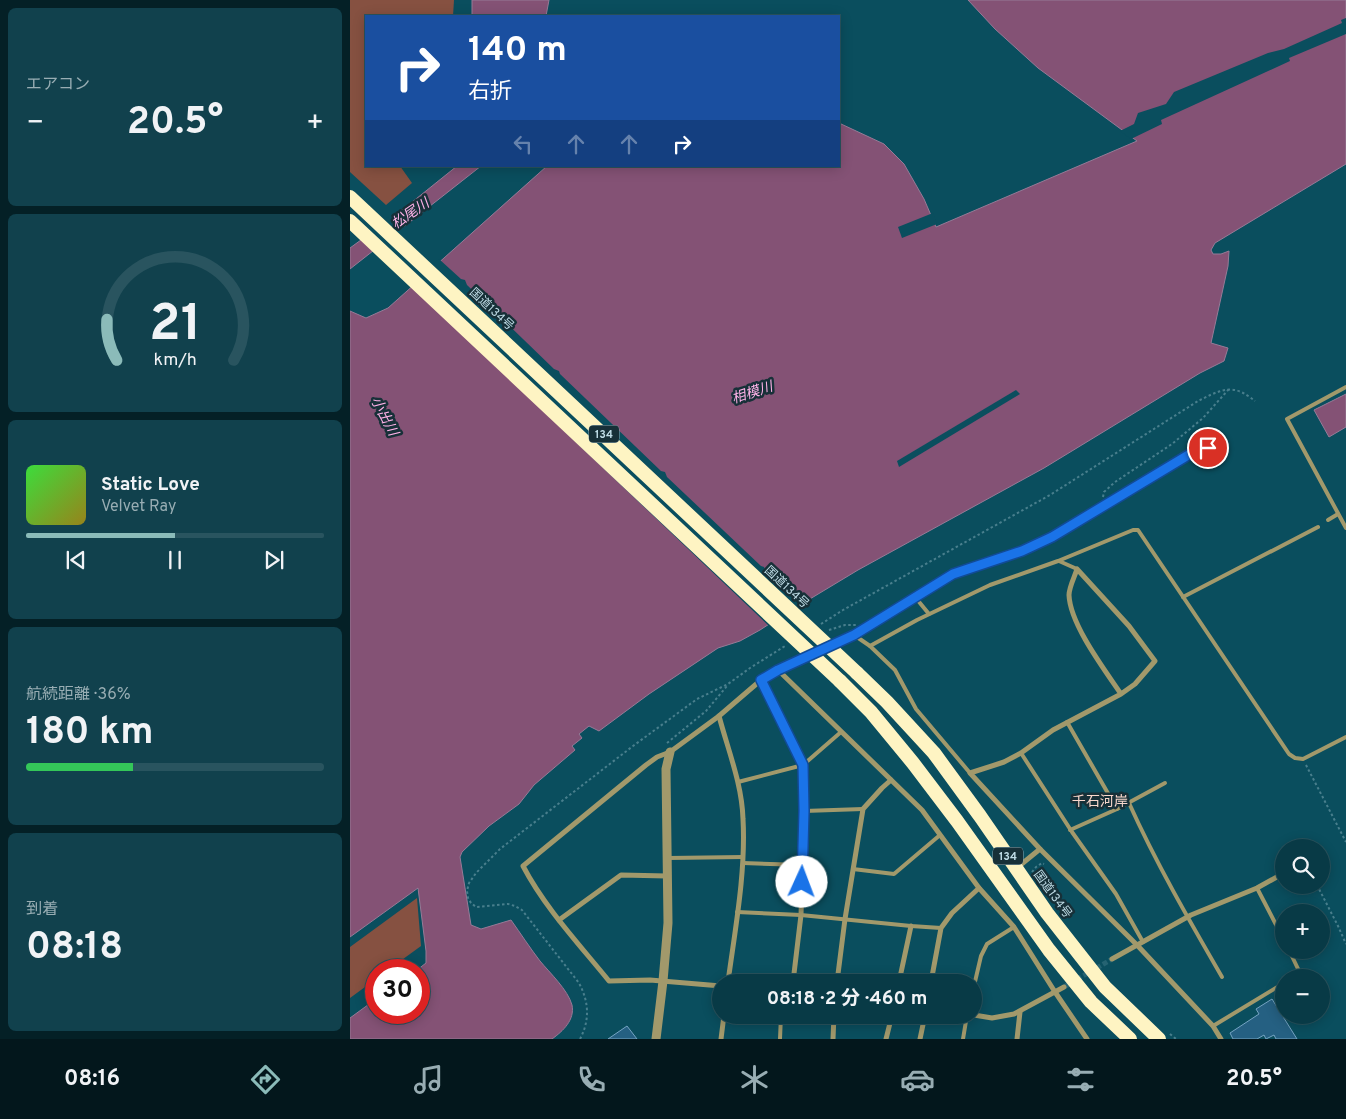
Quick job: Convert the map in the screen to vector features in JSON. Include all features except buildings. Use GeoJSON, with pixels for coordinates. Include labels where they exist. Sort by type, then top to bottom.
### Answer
{"type":"FeatureCollection","features":[{"type":"Feature","properties":{"kind":"highway","name":"国道134号"},"geometry":{"type":"LineString","coordinates":[[350,197],[887,702],[934,753],[1047,913],[1105,987],[1164,1036]]}},
{"type":"Feature","properties":{"kind":"highway","name":"134"},"geometry":{"type":"LineString","coordinates":[[350,221],[840,681],[870,712],[913,763],[957,821],[1049,950],[1091,1002],[1130,1039]]}},
{"type":"Feature","properties":{"kind":"street"},"geometry":{"type":"LineString","coordinates":[[712,985],[663,981],[609,981],[559,920],[523,866],[656,757],[670,752],[719,716],[761,680],[778,670],[854,635],[953,574],[1022,551],[1052,537],[1200,448],[1208,448],[1211,452]]}},
{"type":"Feature","properties":{"kind":"street"},"geometry":{"type":"LineString","coordinates":[[1121,694],[1088,644],[1072,612],[1068,593],[1078,569],[1130,626],[1155,661],[1135,684],[1121,694],[1053,730],[1021,753],[1004,762],[970,773],[1040,849],[1137,945],[1213,1026],[1222,1039]]}},
{"type":"Feature","properties":{"kind":"street"},"geometry":{"type":"LineString","coordinates":[[778,670],[922,810],[979,888],[1014,927],[1087,1039]]}},
{"type":"Feature","properties":{"kind":"street"},"geometry":{"type":"LineString","coordinates":[[761,680],[803,765],[804,811],[801,915],[794,974]]}},
{"type":"Feature","properties":{"kind":"street"},"geometry":{"type":"LineString","coordinates":[[719,716],[738,782],[744,819],[743,860],[729,974]]}},
{"type":"Feature","properties":{"kind":"street"},"geometry":{"type":"LineString","coordinates":[[656,1039],[668,923],[666,769],[670,752]]}},
{"type":"Feature","properties":{"kind":"street"},"geometry":{"type":"LineString","coordinates":[[838,974],[863,809],[891,780]]}},
{"type":"Feature","properties":{"kind":"street"},"geometry":{"type":"LineString","coordinates":[[1016,868],[1040,849]]}},
{"type":"Feature","properties":{"kind":"street"},"geometry":{"type":"LineString","coordinates":[[559,920],[621,875],[667,876]]}},
{"type":"Feature","properties":{"kind":"street"},"geometry":{"type":"LineString","coordinates":[[1112,959],[1187,918],[1258,888],[1275,878]]}},
{"type":"Feature","properties":{"kind":"street"},"geometry":{"type":"LineString","coordinates":[[932,974],[941,928],[952,913],[979,888]]}},
{"type":"Feature","properties":{"kind":"street"},"geometry":{"type":"LineString","coordinates":[[901,974],[910,926]]}},
{"type":"Feature","properties":{"kind":"street"},"geometry":{"type":"LineString","coordinates":[[982,1016],[992,1018],[1020,1012],[1064,987]]}},
{"type":"Feature","properties":{"kind":"street"},"geometry":{"type":"LineString","coordinates":[[1017,1039],[1020,1012]]}},
{"type":"Feature","properties":{"kind":"street"},"geometry":{"type":"LineString","coordinates":[[721,1039],[723,1024]]}},
{"type":"Feature","properties":{"kind":"street"},"geometry":{"type":"LineString","coordinates":[[832,1039],[833,1024]]}},
{"type":"Feature","properties":{"kind":"street"},"geometry":{"type":"LineString","coordinates":[[886,1039],[890,1024]]}},
{"type":"Feature","properties":{"kind":"street"},"geometry":{"type":"LineString","coordinates":[[920,1039],[923,1024]]}},
{"type":"Feature","properties":{"kind":"lane"},"geometry":{"type":"LineString","coordinates":[[1346,387],[1287,419],[1346,528]]}},
{"type":"Feature","properties":{"kind":"lane"},"geometry":{"type":"LineString","coordinates":[[1328,520],[1338,514]]}},
{"type":"Feature","properties":{"kind":"lane"},"geometry":{"type":"LineString","coordinates":[[1183,597],[1318,527]]}},
{"type":"Feature","properties":{"kind":"lane"},"geometry":{"type":"LineString","coordinates":[[870,646],[929,614],[990,586],[1058,561],[1133,530],[1138,530],[1289,754],[1295,758],[1303,759],[1346,737]]}},
{"type":"Feature","properties":{"kind":"lane"},"geometry":{"type":"LineString","coordinates":[[1058,561],[1078,569]]}},
{"type":"Feature","properties":{"kind":"lane"},"geometry":{"type":"LineString","coordinates":[[915,596],[929,614]]}},
{"type":"Feature","properties":{"kind":"lane"},"geometry":{"type":"LineString","coordinates":[[854,635],[870,646],[895,670],[916,709],[970,773]]}},
{"type":"Feature","properties":{"kind":"lane"},"geometry":{"type":"LineString","coordinates":[[1067,722],[1117,809]]}},
{"type":"Feature","properties":{"kind":"lane"},"geometry":{"type":"LineString","coordinates":[[738,782],[803,765],[841,732]]}},
{"type":"Feature","properties":{"kind":"lane"},"geometry":{"type":"LineString","coordinates":[[1021,753],[1070,830],[1116,894],[1143,942]]}},
{"type":"Feature","properties":{"kind":"lane"},"geometry":{"type":"LineString","coordinates":[[1070,830],[1117,809],[1165,783]]}},
{"type":"Feature","properties":{"kind":"lane"},"geometry":{"type":"LineString","coordinates":[[1129,803],[1143,835],[1187,918],[1222,977]]}},
{"type":"Feature","properties":{"kind":"lane"},"geometry":{"type":"LineString","coordinates":[[804,811],[863,809]]}},
{"type":"Feature","properties":{"kind":"lane"},"geometry":{"type":"LineString","coordinates":[[853,869],[894,874],[940,835]]}},
{"type":"Feature","properties":{"kind":"lane"},"geometry":{"type":"LineString","coordinates":[[668,858],[743,860],[803,865]]}},
{"type":"Feature","properties":{"kind":"lane"},"geometry":{"type":"LineString","coordinates":[[1258,888],[1275,922]]}},
{"type":"Feature","properties":{"kind":"lane"},"geometry":{"type":"LineString","coordinates":[[737,912],[801,915],[941,928]]}},
{"type":"Feature","properties":{"kind":"lane"},"geometry":{"type":"LineString","coordinates":[[977,974],[981,956],[987,944],[1014,927]]}},
{"type":"Feature","properties":{"kind":"lane"},"geometry":{"type":"LineString","coordinates":[[1213,1026],[1275,988]]}},
{"type":"Feature","properties":{"kind":"lane"},"geometry":{"type":"LineString","coordinates":[[780,1039],[781,1024]]}},
{"type":"Feature","properties":{"kind":"lane"},"geometry":{"type":"LineString","coordinates":[[963,1039],[966,1024]]}},
{"type":"Feature","properties":{"kind":"path"},"geometry":{"type":"LineString","coordinates":[[1102,506],[1104,492],[1115,482],[1172,444],[1203,418],[1229,390]]}},
{"type":"Feature","properties":{"kind":"path"},"geometry":{"type":"LineString","coordinates":[[818,626],[851,605],[1050,495],[1214,393],[1229,390],[1241,392],[1255,401]]}},
{"type":"Feature","properties":{"kind":"path"},"geometry":{"type":"LineString","coordinates":[[828,630],[845,625],[870,624]]}},
{"type":"Feature","properties":{"kind":"path"},"geometry":{"type":"LineString","coordinates":[[580,1039],[584,1032],[588,1013],[584,993],[579,984],[522,910],[508,904],[476,907],[468,898],[467,891],[470,883],[476,873],[500,849],[563,799],[697,699],[728,684],[787,645]]}},
{"type":"Feature","properties":{"kind":"path"},"geometry":{"type":"LineString","coordinates":[[656,757],[669,741],[706,711],[728,684]]}},
{"type":"Feature","properties":{"kind":"path"},"geometry":{"type":"LineString","coordinates":[[1303,759],[1346,842]]}},
{"type":"Feature","properties":{"kind":"path"},"geometry":{"type":"LineString","coordinates":[[1031,876],[1036,867],[1042,864],[1046,865]]}},
{"type":"Feature","properties":{"kind":"path"},"geometry":{"type":"LineString","coordinates":[[1322,894],[1346,944]]}},
{"type":"Feature","properties":{"kind":"path"},"geometry":{"type":"LineString","coordinates":[[1164,1036],[1176,1039]]}},
{"type":"Feature","properties":{"kind":"shaded area"},"geometry":{"type":"Polygon","coordinates":[[[350,0],[454,0],[453,15],[365,15],[365,167],[401,167],[412,183],[386,205],[350,172],[350,0]]]}},
{"type":"Feature","properties":{"kind":"shaded area"},"geometry":{"type":"Polygon","coordinates":[[[417,898],[421,946],[403,959],[365,959],[365,987],[350,998],[350,947],[417,898]]]}},
{"type":"Feature","properties":{"kind":"water"},"geometry":{"type":"Polygon","coordinates":[[[472,0],[549,0],[546,15],[472,15],[472,0]]]}},
{"type":"Feature","properties":{"kind":"water"},"geometry":{"type":"Polygon","coordinates":[[[968,0],[1346,0],[1346,164],[1215,243],[1211,250],[1213,254],[1229,251],[1228,266],[1211,343],[1228,348],[1224,361],[1200,373],[1044,468],[858,570],[760,630],[740,641],[718,648],[649,694],[599,731],[589,726],[579,734],[582,738],[572,746],[575,750],[534,785],[519,804],[489,826],[462,852],[460,857],[471,925],[481,929],[511,920],[570,999],[572,1016],[560,1032],[552,1039],[350,1039],[350,1018],[365,1007],[365,1024],[430,1024],[430,959],[426,959],[418,888],[350,937],[350,311],[366,318],[388,308],[546,167],[840,167],[840,123],[884,144],[904,164],[924,199],[936,227],[1137,141],[1038,68],[995,29],[968,0]]]}},
{"type":"Feature","properties":{"kind":"water","name":"松尾川"},"geometry":{"type":"Polygon","coordinates":[[[456,167],[480,167],[350,269],[350,248],[406,207],[456,167]]]}},
{"type":"Feature","properties":{"kind":"water"},"geometry":{"type":"Polygon","coordinates":[[[1346,394],[1346,427],[1329,437],[1314,410],[1346,394]]]}},
{"type":"Feature","properties":{"kind":"pier"},"geometry":{"type":"Polygon","coordinates":[[[1346,18],[1346,34],[1289,58],[1290,61],[1161,120],[1162,124],[1131,139],[1120,131],[1134,124],[1138,113],[1166,104],[1174,92],[1268,53],[1284,49],[1342,23],[1341,20],[1346,18]]]}},
{"type":"Feature","properties":{"kind":"pier"},"geometry":{"type":"Polygon","coordinates":[[[933,213],[937,224],[902,238],[898,227],[933,213]]]}},
{"type":"Feature","properties":{"kind":"pier"},"geometry":{"type":"Polygon","coordinates":[[[392,214],[406,228],[376,252],[361,238],[392,214]]]}},
{"type":"Feature","properties":{"kind":"pier"},"geometry":{"type":"Polygon","coordinates":[[[439,259],[461,279],[465,280],[467,285],[554,369],[559,371],[803,606],[770,627],[411,285],[439,259]]]}},
{"type":"Feature","properties":{"kind":"pier"},"geometry":{"type":"Polygon","coordinates":[[[1016,390],[1020,394],[899,467],[897,461],[1016,390]]]}},
{"type":"Feature","properties":{"kind":"tunnel"},"geometry":{"type":"LineString","coordinates":[[1064,987],[1112,959]]}},
{"type":"Feature","properties":{"kind":"district","name":"千石河岸"},"geometry":{"type":"Point","coordinates":[1100,801]}},
{"type":"Feature","properties":{"kind":"route"},"geometry":{"type":"LineString","coordinates":[[802,882],[803,765],[761,680],[778,670],[854,635],[953,574],[1022,551],[1052,537],[1200,448],[1208,448]]}},
{"type":"Feature","properties":{"kind":"water label","name":"相模川"},"geometry":{"type":"Point","coordinates":[752,392]}},
{"type":"Feature","properties":{"kind":"water label","name":"小出川"},"geometry":{"type":"Point","coordinates":[385,416]}}]}
